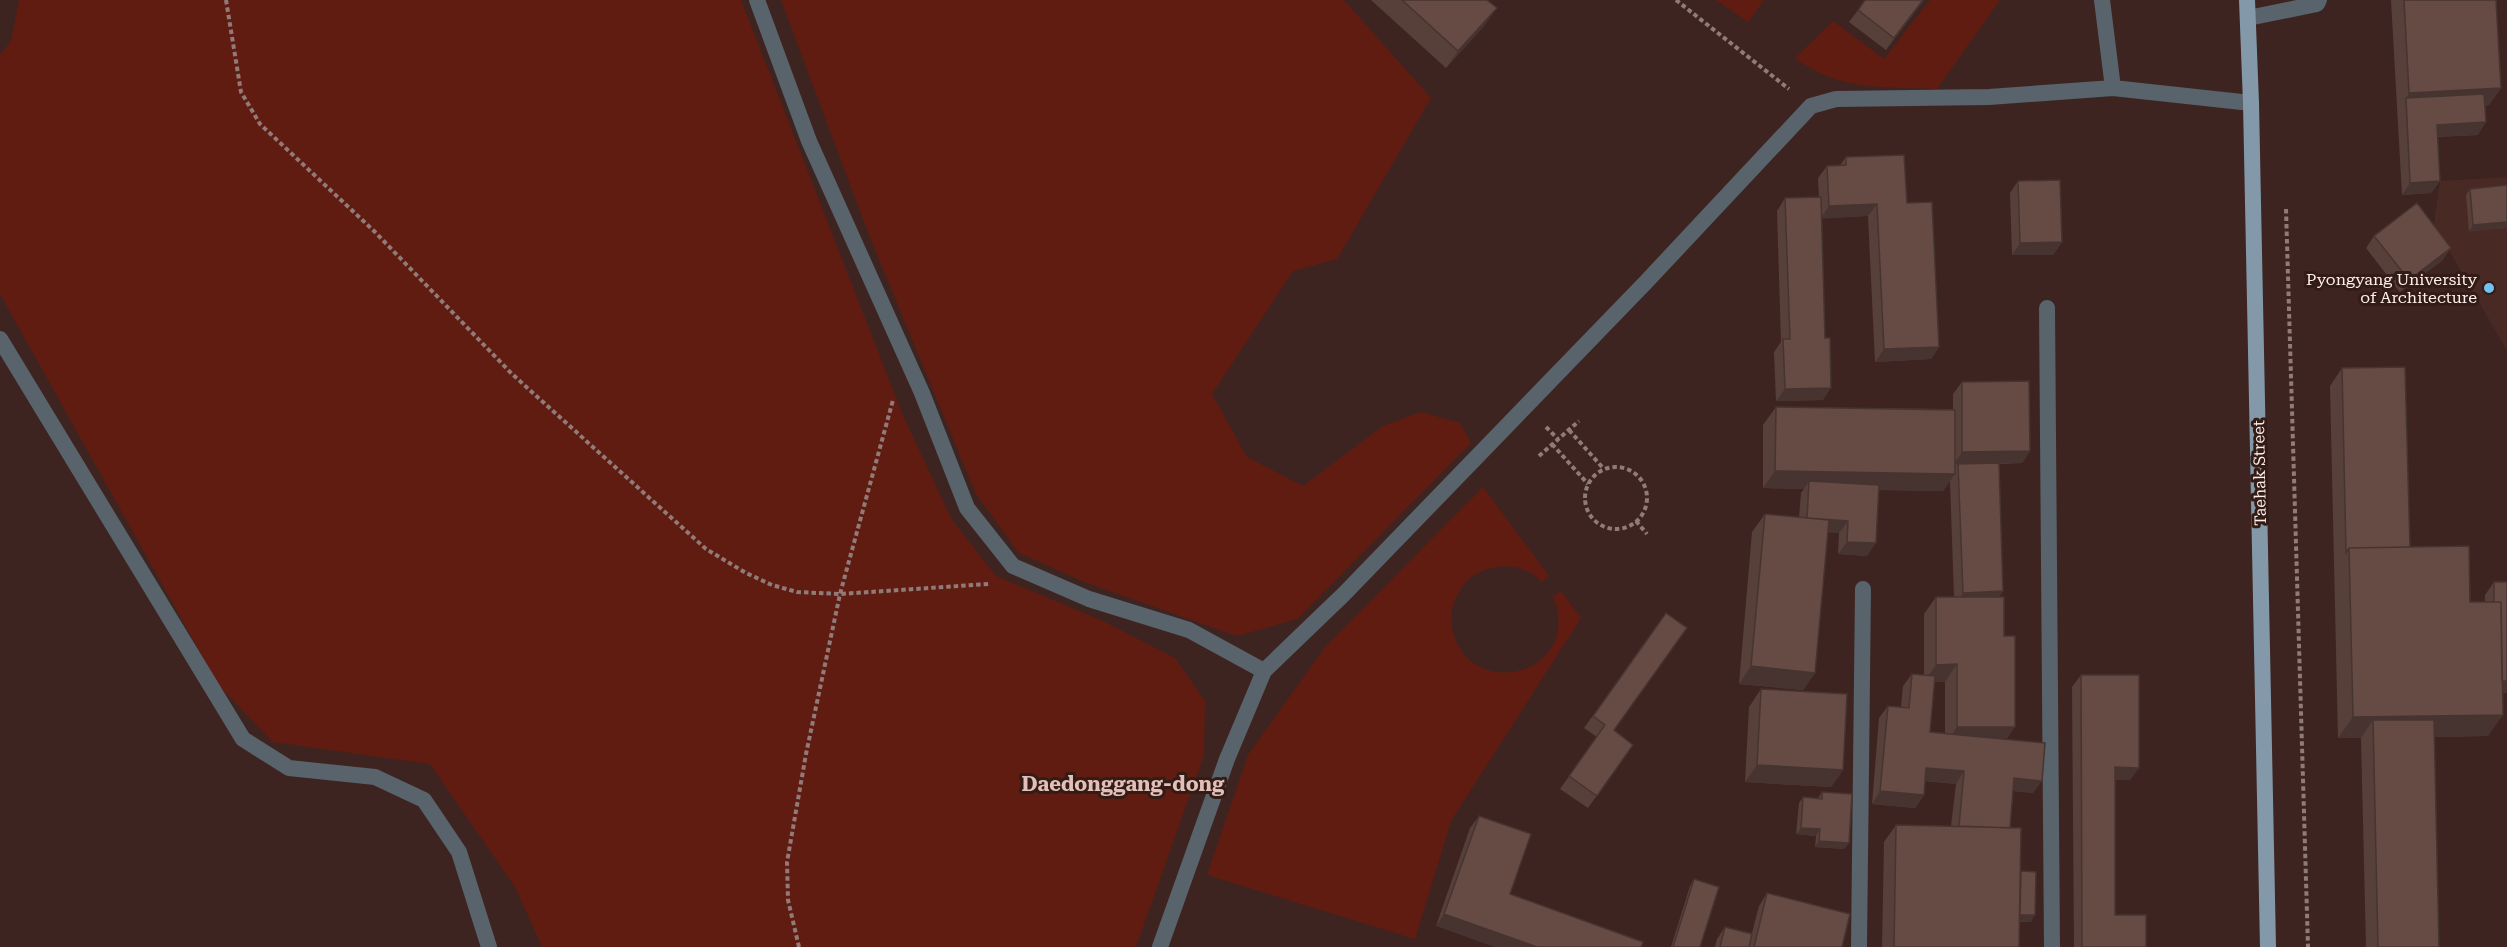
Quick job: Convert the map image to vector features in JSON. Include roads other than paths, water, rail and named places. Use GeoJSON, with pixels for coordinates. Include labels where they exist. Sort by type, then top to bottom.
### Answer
{"type":"FeatureCollection","features":[{"type":"Feature","properties":{"kind":"main road","name":"Taehak Street"},"geometry":{"type":"LineString","coordinates":[[2247,0],[2268,947]]}},
{"type":"Feature","properties":{"kind":"street"},"geometry":{"type":"LineString","coordinates":[[757,0],[809,141],[905,356],[967,508],[1013,566],[1089,599],[1189,630],[1264,671]]}},
{"type":"Feature","properties":{"kind":"street"},"geometry":{"type":"LineString","coordinates":[[2102,0],[2113,88]]}},
{"type":"Feature","properties":{"kind":"street"},"geometry":{"type":"LineString","coordinates":[[2248,18],[2317,4],[2319,0]]}},
{"type":"Feature","properties":{"kind":"street"},"geometry":{"type":"LineString","coordinates":[[1161,947],[1227,759],[1264,671],[1344,594],[1646,282],[1811,106],[1836,99],[1989,97],[2113,88],[2251,102]]}},
{"type":"Feature","properties":{"kind":"street"},"geometry":{"type":"LineString","coordinates":[[2047,308],[2052,947]]}},
{"type":"Feature","properties":{"kind":"street"},"geometry":{"type":"LineString","coordinates":[[0,339],[243,739],[290,768],[375,777],[424,800],[459,852],[489,947]]}},
{"type":"Feature","properties":{"kind":"street"},"geometry":{"type":"LineString","coordinates":[[1859,947],[1863,589]]}},
{"type":"Feature","properties":{"kind":"place","name":"Pyongyang University of Architecture"},"geometry":{"type":"Point","coordinates":[2489,288]}},
{"type":"Feature","properties":{"kind":"district","name":"Daedonggang-dong"},"geometry":{"type":"Point","coordinates":[1123,784]}}]}
